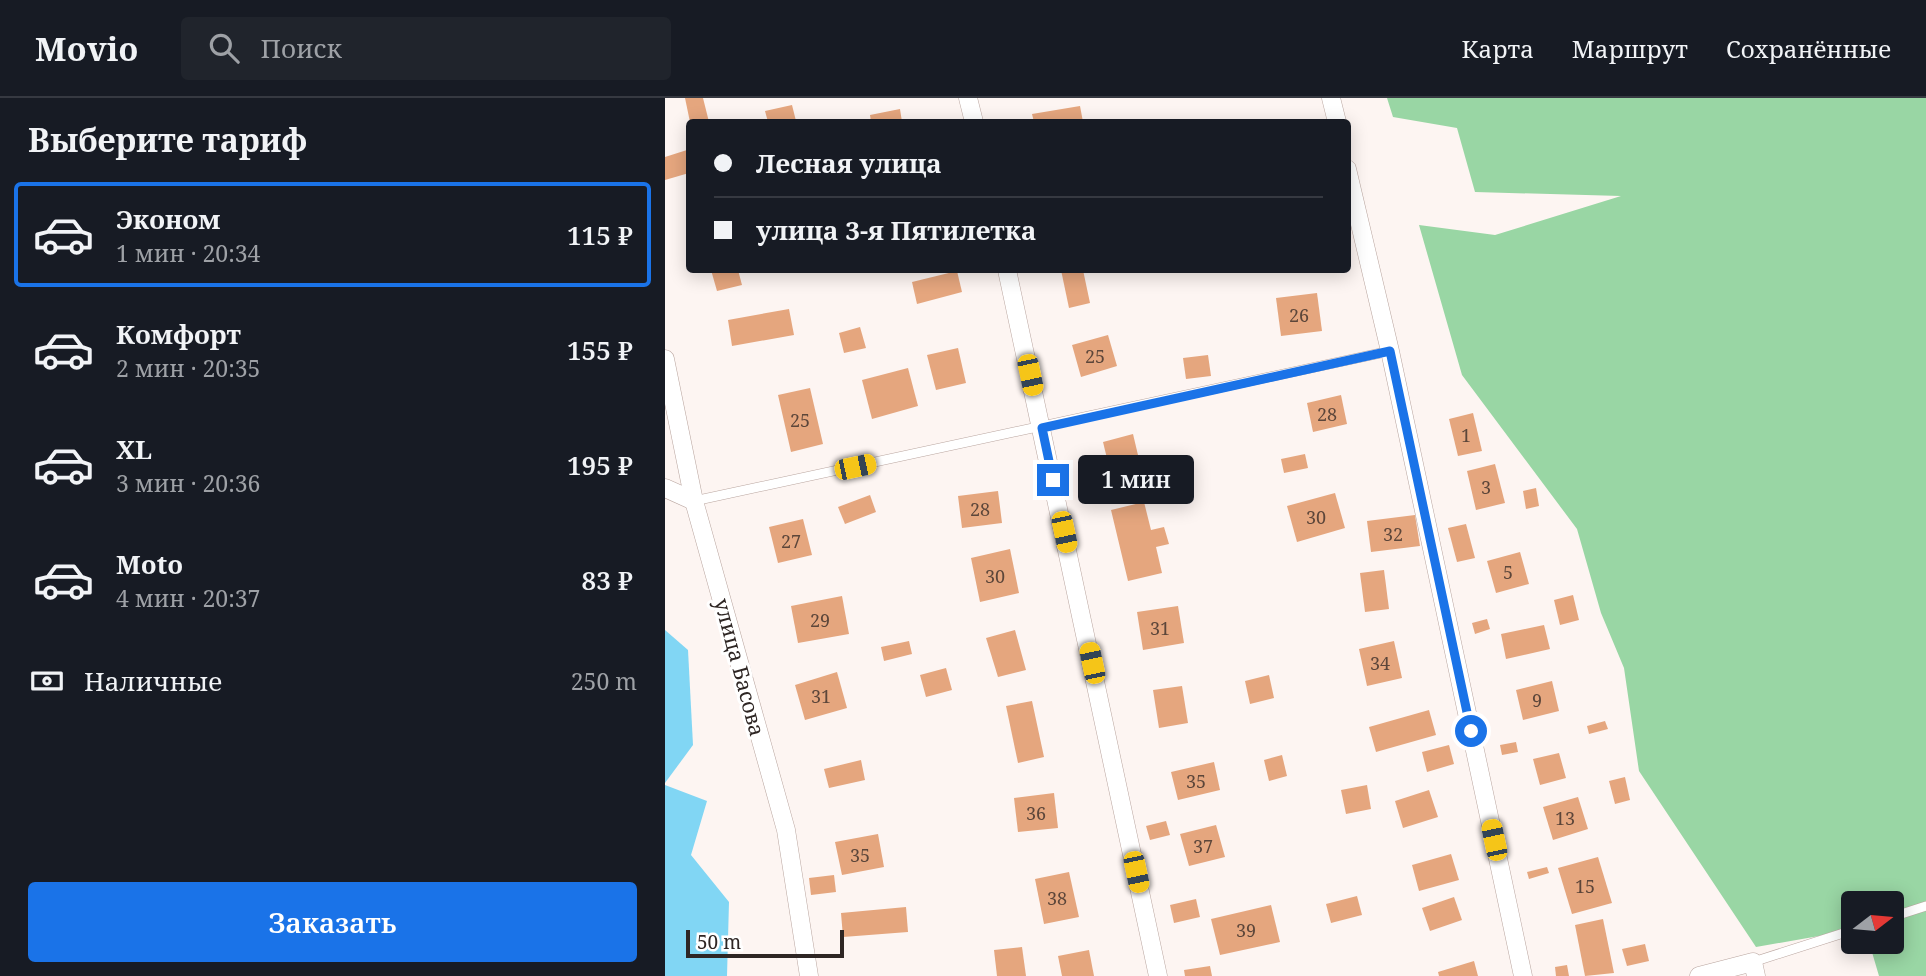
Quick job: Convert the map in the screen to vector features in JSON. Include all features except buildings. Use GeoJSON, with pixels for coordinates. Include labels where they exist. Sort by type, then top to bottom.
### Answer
{"type":"FeatureCollection","features":[{"type":"Feature","properties":{"kind":"street"},"geometry":{"type":"LineString","coordinates":[[968,98],[973,119]]}},
{"type":"Feature","properties":{"kind":"street"},"geometry":{"type":"LineString","coordinates":[[1331,98],[1336,119]]}},
{"type":"Feature","properties":{"kind":"street"},"geometry":{"type":"LineString","coordinates":[[1351,186],[1390,351],[1523,976]]}},
{"type":"Feature","properties":{"kind":"street"},"geometry":{"type":"LineString","coordinates":[[1008,273],[1159,976]]}},
{"type":"Feature","properties":{"kind":"street","name":"улица Басова"},"geometry":{"type":"LineString","coordinates":[[665,359],[694,500],[786,830],[809,976]]}},
{"type":"Feature","properties":{"kind":"street"},"geometry":{"type":"LineString","coordinates":[[665,488],[694,500]]}},
{"type":"Feature","properties":{"kind":"street"},"geometry":{"type":"LineString","coordinates":[[1699,976],[1754,969]]}},
{"type":"Feature","properties":{"kind":"lane"},"geometry":{"type":"LineString","coordinates":[[694,500],[1042,428],[1390,351]]}},
{"type":"Feature","properties":{"kind":"lane"},"geometry":{"type":"LineString","coordinates":[[1904,913],[1926,906]]}},
{"type":"Feature","properties":{"kind":"lane"},"geometry":{"type":"LineString","coordinates":[[1754,969],[1841,935]]}},
{"type":"Feature","properties":{"kind":"green space"},"geometry":{"type":"Polygon","coordinates":[[[1387,98],[1926,98],[1926,976],[1879,976],[1873,954],[1904,954],[1904,891],[1841,891],[1841,932],[1756,947],[1639,771],[1624,668],[1601,613],[1577,529],[1462,375],[1419,225],[1495,235],[1621,196],[1475,192],[1457,128],[1393,117],[1387,98]]]}},
{"type":"Feature","properties":{"kind":"water"},"geometry":{"type":"Polygon","coordinates":[[[665,630],[688,650],[693,745],[665,783],[665,630]]]}},
{"type":"Feature","properties":{"kind":"water"},"geometry":{"type":"Polygon","coordinates":[[[665,785],[707,801],[691,855],[729,902],[727,976],[665,976],[665,785]]]}},
{"type":"Feature","properties":{"kind":"route"},"geometry":{"type":"LineString","coordinates":[[1053,480],[1042,428],[1390,351],[1471,731]]}}]}
